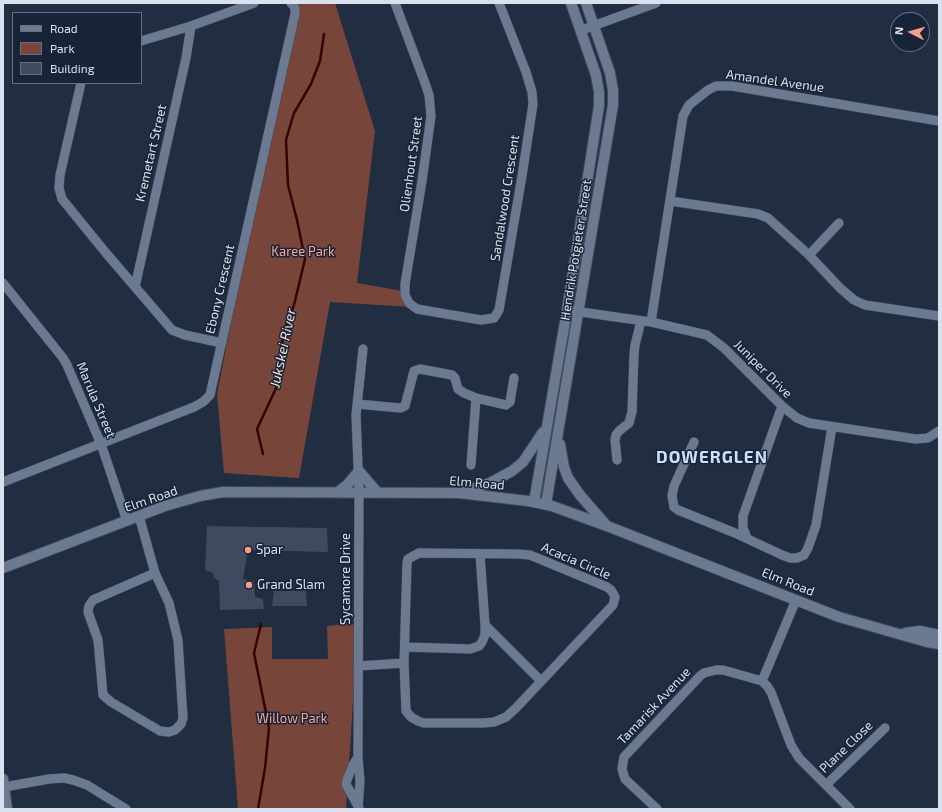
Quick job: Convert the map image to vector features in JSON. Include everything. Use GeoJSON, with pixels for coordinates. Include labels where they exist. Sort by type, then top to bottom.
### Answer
{"type":"FeatureCollection","features":[{"type":"Feature","properties":{"kind":"street"},"geometry":{"type":"LineString","coordinates":[[142,41],[191,26],[254,3]]}},
{"type":"Feature","properties":{"kind":"street","name":"Ebony Crescent"},"geometry":{"type":"LineString","coordinates":[[81,84],[60,175],[59,192],[62,199],[172,330],[185,336],[222,343],[295,14],[295,8],[291,3]]}},
{"type":"Feature","properties":{"kind":"street","name":"Olienhout Street"},"geometry":{"type":"LineString","coordinates":[[395,3],[429,95],[431,116],[424,174],[404,289],[406,299],[413,306]]}},
{"type":"Feature","properties":{"kind":"street","name":"Sandalwood Crescent"},"geometry":{"type":"LineString","coordinates":[[413,306],[425,311],[481,320],[494,318],[499,310],[533,104],[532,92],[526,72],[499,3]]}},
{"type":"Feature","properties":{"kind":"street","name":"Hendrik Potgieter Street"},"geometry":{"type":"LineString","coordinates":[[534,502],[567,310],[599,106],[599,92],[596,75],[582,30],[571,3]]}},
{"type":"Feature","properties":{"kind":"street","name":"Hendrik Potgieter Street"},"geometry":{"type":"LineString","coordinates":[[546,504],[613,105],[613,90],[610,73],[586,3]]}},
{"type":"Feature","properties":{"kind":"street"},"geometry":{"type":"LineString","coordinates":[[582,30],[656,3]]}},
{"type":"Feature","properties":{"kind":"street","name":"Kremetart Street"},"geometry":{"type":"LineString","coordinates":[[135,287],[186,58],[191,26]]}},
{"type":"Feature","properties":{"kind":"street","name":"Amandel Avenue"},"geometry":{"type":"LineString","coordinates":[[651,322],[685,112],[695,99],[716,86],[732,86],[939,120]]}},
{"type":"Feature","properties":{"kind":"street"},"geometry":{"type":"LineString","coordinates":[[670,201],[758,214],[768,218],[809,255],[848,296],[858,302],[865,305],[939,316]]}},
{"type":"Feature","properties":{"kind":"street"},"geometry":{"type":"LineString","coordinates":[[809,255],[839,223]]}},
{"type":"Feature","properties":{"kind":"street","name":"Marula Street"},"geometry":{"type":"LineString","coordinates":[[4,287],[68,365],[101,444],[127,521]]}},
{"type":"Feature","properties":{"kind":"street","name":"Juniper Drive"},"geometry":{"type":"LineString","coordinates":[[567,310],[651,322],[707,335],[716,341],[782,406],[802,420],[817,425],[916,439],[928,438],[939,431]]}},
{"type":"Feature","properties":{"kind":"street"},"geometry":{"type":"LineString","coordinates":[[617,460],[616,435],[629,423],[632,412],[634,350],[641,321]]}},
{"type":"Feature","properties":{"kind":"street"},"geometry":{"type":"LineString","coordinates":[[3,482],[194,407],[203,402],[210,395],[222,343]]}},
{"type":"Feature","properties":{"kind":"street","name":"Sycamore Drive"},"geometry":{"type":"LineString","coordinates":[[358,808],[360,781],[358,757],[358,666],[360,492],[357,404],[363,349]]}},
{"type":"Feature","properties":{"kind":"street"},"geometry":{"type":"LineString","coordinates":[[357,404],[400,408],[405,406],[412,377],[414,371],[417,369],[452,375],[455,378],[460,391],[476,398],[504,405],[509,403],[514,378]]}},
{"type":"Feature","properties":{"kind":"street"},"geometry":{"type":"LineString","coordinates":[[471,465],[476,398]]}},
{"type":"Feature","properties":{"kind":"street"},"geometry":{"type":"LineString","coordinates":[[747,538],[743,528],[743,516],[782,406]]}},
{"type":"Feature","properties":{"kind":"street"},"geometry":{"type":"LineString","coordinates":[[559,422],[561,455],[568,478],[580,495],[607,526]]}},
{"type":"Feature","properties":{"kind":"street"},"geometry":{"type":"LineString","coordinates":[[459,492],[490,483],[512,471],[523,462],[547,426]]}},
{"type":"Feature","properties":{"kind":"street"},"geometry":{"type":"LineString","coordinates":[[694,442],[674,486],[672,496],[674,506],[678,510],[747,538],[790,558],[797,558],[804,555],[816,525],[832,427]]}},
{"type":"Feature","properties":{"kind":"street"},"geometry":{"type":"LineString","coordinates":[[338,492],[347,485],[359,471],[377,492]]}},
{"type":"Feature","properties":{"kind":"street","name":"Elm Road"},"geometry":{"type":"LineString","coordinates":[[3,568],[165,506],[200,496],[223,492],[459,492],[546,504],[607,526],[839,616],[899,633],[920,631],[939,635]]}},
{"type":"Feature","properties":{"kind":"street"},"geometry":{"type":"LineString","coordinates":[[139,516],[155,573],[170,603],[178,640],[183,718],[181,724],[175,730],[169,732],[160,732],[111,702],[103,695],[98,640],[88,612],[89,606],[93,600],[155,573]]}},
{"type":"Feature","properties":{"kind":"street"},"geometry":{"type":"LineString","coordinates":[[725,529],[735,525],[743,516]]}},
{"type":"Feature","properties":{"kind":"street","name":"Acacia Circle"},"geometry":{"type":"LineString","coordinates":[[419,553],[530,555],[607,587],[611,590],[615,597],[613,605],[516,708],[506,716],[494,722],[424,723],[412,717],[406,711],[404,647],[406,574],[408,559],[419,553]]}},
{"type":"Feature","properties":{"kind":"street"},"geometry":{"type":"LineString","coordinates":[[404,647],[470,649],[479,646],[485,635],[480,554]]}},
{"type":"Feature","properties":{"kind":"street"},"geometry":{"type":"LineString","coordinates":[[796,600],[762,682],[772,692],[791,745],[799,758],[850,809]]}},
{"type":"Feature","properties":{"kind":"street"},"geometry":{"type":"LineString","coordinates":[[485,625],[541,681]]}},
{"type":"Feature","properties":{"kind":"street"},"geometry":{"type":"LineString","coordinates":[[899,633],[927,642],[939,644]]}},
{"type":"Feature","properties":{"kind":"street"},"geometry":{"type":"LineString","coordinates":[[358,666],[404,663]]}},
{"type":"Feature","properties":{"kind":"street","name":"Tamarisk Avenue"},"geometry":{"type":"LineString","coordinates":[[657,809],[625,779],[622,769],[624,757],[704,672],[723,670],[762,682]]}},
{"type":"Feature","properties":{"kind":"street","name":"Plane Close"},"geometry":{"type":"LineString","coordinates":[[826,785],[885,728]]}},
{"type":"Feature","properties":{"kind":"street"},"geometry":{"type":"LineString","coordinates":[[358,757],[353,765],[346,784],[358,808]]}},
{"type":"Feature","properties":{"kind":"street"},"geometry":{"type":"LineString","coordinates":[[7,809],[4,783],[64,778],[87,785],[126,809]]}},
{"type":"Feature","properties":{"kind":"green space","name":"Karee Park"},"geometry":{"type":"Polygon","coordinates":[[[294,3],[335,3],[375,131],[357,283],[403,291],[412,307],[330,302],[299,478],[224,473],[217,394],[294,3]]]}},
{"type":"Feature","properties":{"kind":"green space","name":"Willow Park"},"geometry":{"type":"Polygon","coordinates":[[[343,624],[358,625],[346,809],[238,809],[224,629],[272,627],[272,659],[328,659],[327,626],[343,624]]]}},
{"type":"Feature","properties":{"kind":"building"},"geometry":{"type":"Polygon","coordinates":[[[207,526],[327,528],[328,552],[248,550],[243,579],[254,581],[255,597],[263,599],[264,609],[220,610],[219,581],[214,578],[213,573],[205,570],[207,526]]]}},
{"type":"Feature","properties":{"kind":"building"},"geometry":{"type":"Polygon","coordinates":[[[274,591],[306,591],[307,606],[272,606],[274,591]]]}},
{"type":"Feature","properties":{"kind":"waterway","name":"Jukskei River"},"geometry":{"type":"LineString","coordinates":[[263,454],[257,429],[278,384],[279,363],[284,331],[294,305],[305,259],[288,185],[286,140],[294,113],[311,84],[320,61],[324,34]]}},
{"type":"Feature","properties":{"kind":"waterway","name":"Jukskei River"},"geometry":{"type":"LineString","coordinates":[[258,809],[265,768],[269,728],[254,653],[261,624]]}},
{"type":"Feature","properties":{"kind":"place","name":"Spar"},"geometry":{"type":"Point","coordinates":[248,550]}},
{"type":"Feature","properties":{"kind":"place","name":"Grand Slam"},"geometry":{"type":"Point","coordinates":[249,585]}},
{"type":"Feature","properties":{"kind":"district","name":"DOWERGLEN"},"geometry":{"type":"Point","coordinates":[712,457]}}]}
